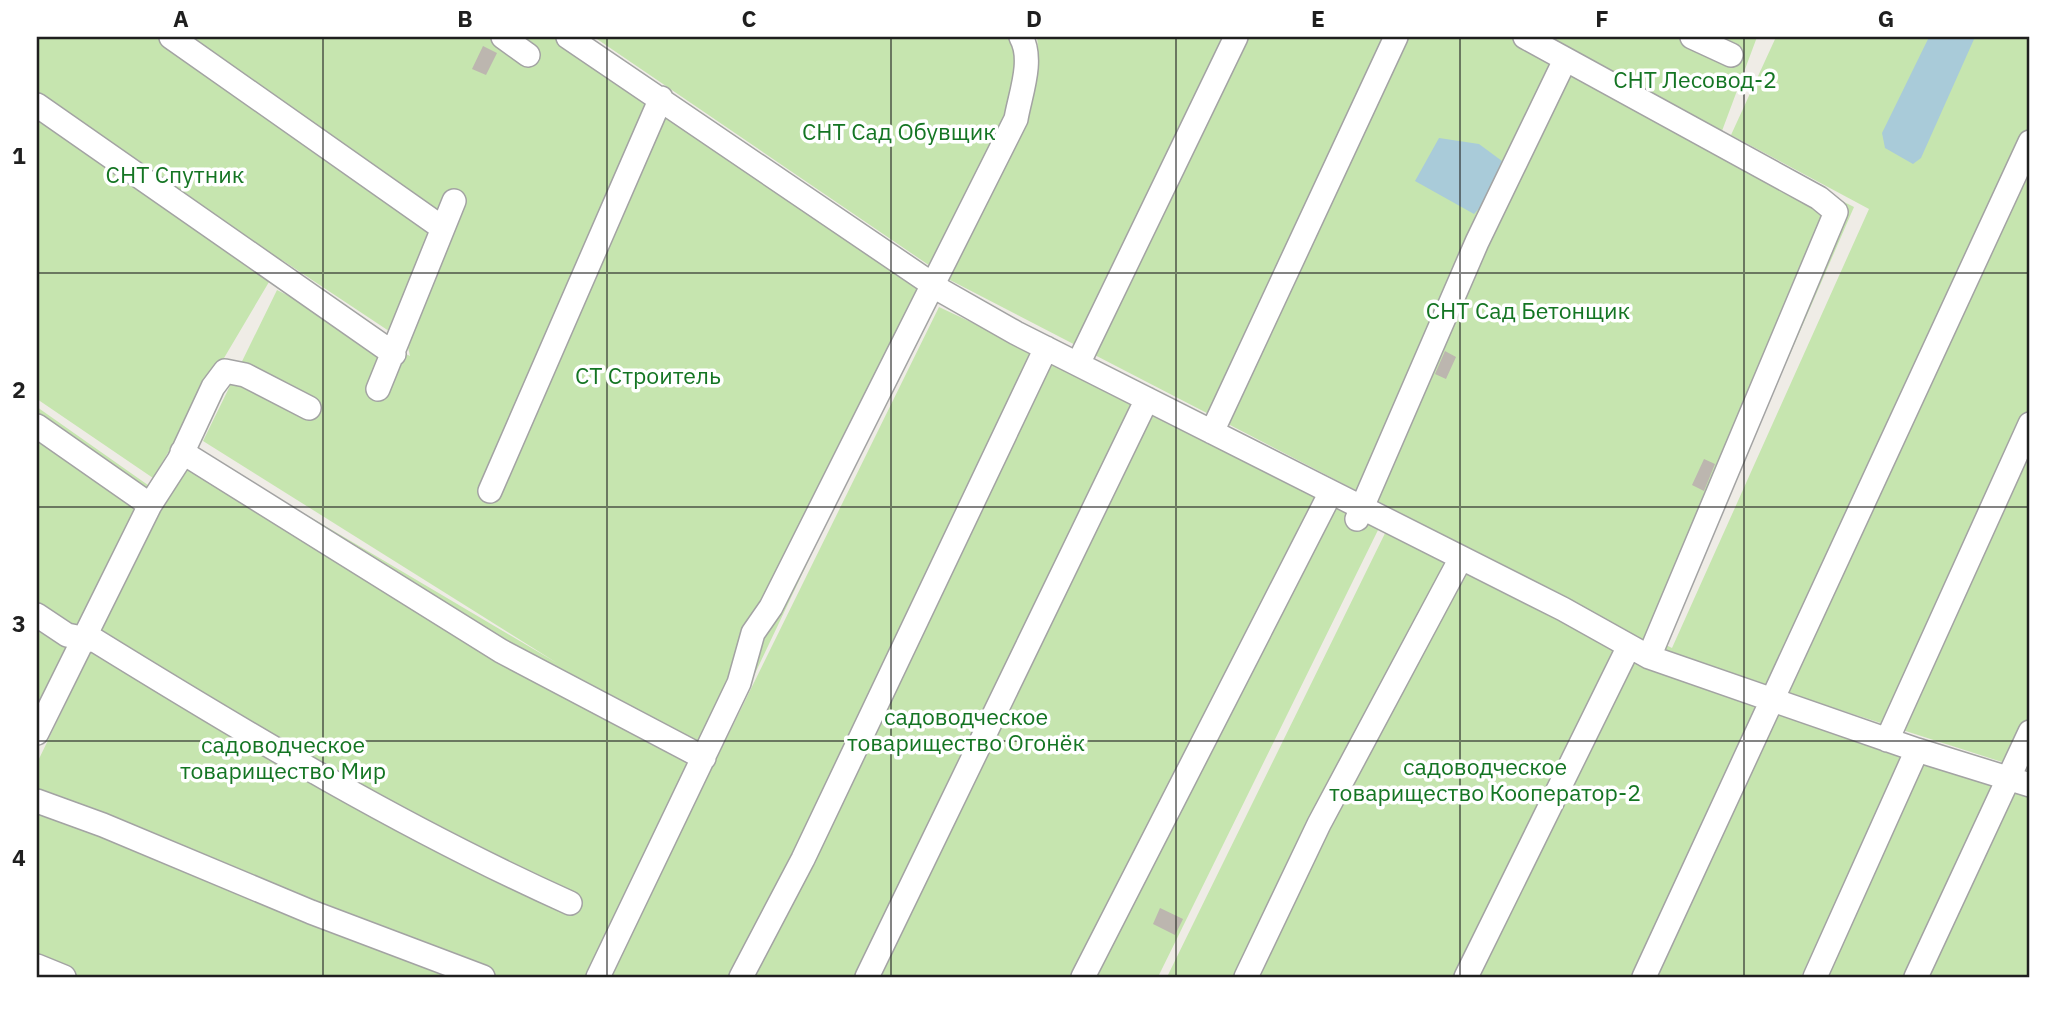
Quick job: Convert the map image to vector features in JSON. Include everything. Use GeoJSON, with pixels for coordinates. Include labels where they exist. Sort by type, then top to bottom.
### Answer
{"type":"FeatureCollection","features":[{"type":"Feature","properties":{"kind":"street"},"geometry":{"type":"LineString","coordinates":[[171,37],[441,228]]}},
{"type":"Feature","properties":{"kind":"street"},"geometry":{"type":"LineString","coordinates":[[503,37],[528,55]]}},
{"type":"Feature","properties":{"kind":"street"},"geometry":{"type":"LineString","coordinates":[[568,37],[934,285],[1046,348],[1331,492],[1359,514],[1461,558],[1649,657],[1917,750],[2020,781]]}},
{"type":"Feature","properties":{"kind":"street"},"geometry":{"type":"LineString","coordinates":[[598,977],[739,683],[753,633],[771,607],[1016,119],[1027,60],[1026,45],[1021,37]]}},
{"type":"Feature","properties":{"kind":"street"},"geometry":{"type":"LineString","coordinates":[[1078,364],[1236,37]]}},
{"type":"Feature","properties":{"kind":"street"},"geometry":{"type":"LineString","coordinates":[[1212,432],[1266,322],[1396,37]]}},
{"type":"Feature","properties":{"kind":"street"},"geometry":{"type":"LineString","coordinates":[[1525,37],[1819,198],[1836,212],[1649,657]]}},
{"type":"Feature","properties":{"kind":"street"},"geometry":{"type":"LineString","coordinates":[[1692,37],[1731,55]]}},
{"type":"Feature","properties":{"kind":"street"},"geometry":{"type":"LineString","coordinates":[[1359,514],[1477,242],[1565,60]]}},
{"type":"Feature","properties":{"kind":"street"},"geometry":{"type":"LineString","coordinates":[[490,491],[661,98]]}},
{"type":"Feature","properties":{"kind":"street"},"geometry":{"type":"LineString","coordinates":[[37,105],[394,354]]}},
{"type":"Feature","properties":{"kind":"street"},"geometry":{"type":"LineString","coordinates":[[1644,977],[2030,142]]}},
{"type":"Feature","properties":{"kind":"street"},"geometry":{"type":"LineString","coordinates":[[378,389],[454,201]]}},
{"type":"Feature","properties":{"kind":"street"},"geometry":{"type":"LineString","coordinates":[[741,977],[803,859],[1046,348]]}},
{"type":"Feature","properties":{"kind":"street"},"geometry":{"type":"LineString","coordinates":[[37,733],[150,505],[182,452],[213,387],[225,371],[245,375],[309,408]]}},
{"type":"Feature","properties":{"kind":"street"},"geometry":{"type":"LineString","coordinates":[[867,977],[1147,399]]}},
{"type":"Feature","properties":{"kind":"street"},"geometry":{"type":"LineString","coordinates":[[1888,740],[2030,424]]}},
{"type":"Feature","properties":{"kind":"street"},"geometry":{"type":"LineString","coordinates":[[37,426],[150,505]]}},
{"type":"Feature","properties":{"kind":"street"},"geometry":{"type":"LineString","coordinates":[[182,452],[501,651],[704,758]]}},
{"type":"Feature","properties":{"kind":"street"},"geometry":{"type":"LineString","coordinates":[[1083,977],[1331,492]]}},
{"type":"Feature","properties":{"kind":"street"},"geometry":{"type":"LineString","coordinates":[[1246,977],[1320,824],[1461,558]]}},
{"type":"Feature","properties":{"kind":"street"},"geometry":{"type":"LineString","coordinates":[[37,615],[67,635],[96,641],[275,752],[492,868],[570,903]]}},
{"type":"Feature","properties":{"kind":"street"},"geometry":{"type":"LineString","coordinates":[[1466,977],[1629,646]]}},
{"type":"Feature","properties":{"kind":"street"},"geometry":{"type":"LineString","coordinates":[[1916,977],[2020,781],[2030,732]]}},
{"type":"Feature","properties":{"kind":"street"},"geometry":{"type":"LineString","coordinates":[[1815,977],[1917,750]]}},
{"type":"Feature","properties":{"kind":"street"},"geometry":{"type":"LineString","coordinates":[[37,801],[103,825],[311,912],[483,977]]}},
{"type":"Feature","properties":{"kind":"street"},"geometry":{"type":"LineString","coordinates":[[37,966],[64,977]]}},
{"type":"Feature","properties":{"kind":"green space"},"geometry":{"type":"Polygon","coordinates":[[[37,37],[561,37],[936,292],[714,760],[590,977],[37,977],[37,763],[190,446],[557,663],[203,441],[277,290],[410,356],[407,343],[282,260],[153,478],[37,399],[37,37]]]}},
{"type":"Feature","properties":{"kind":"green space","name":"СНТ Сад Обувщик"},"geometry":{"type":"Polygon","coordinates":[[[594,37],[1011,37],[1021,58],[1015,109],[936,270],[594,37]]]}},
{"type":"Feature","properties":{"kind":"green space"},"geometry":{"type":"Polygon","coordinates":[[[1037,37],[1757,37],[1719,139],[1854,207],[1664,644],[1672,648],[1869,209],[1731,135],[1776,37],[2030,37],[2030,771],[1725,673],[1903,757],[1801,977],[1167,977],[1393,517],[1533,582],[948,279],[992,193],[1021,127],[1037,64],[1037,37]]]}},
{"type":"Feature","properties":{"kind":"green space","name":"садоводческое товарищество Огонёк"},"geometry":{"type":"Polygon","coordinates":[[[939,307],[1319,486],[1380,526],[1158,977],[609,977],[939,307]]]}},
{"type":"Feature","properties":{"kind":"green space"},"geometry":{"type":"Polygon","coordinates":[[[37,407],[155,490],[37,750],[37,407]]]}},
{"type":"Feature","properties":{"kind":"green space"},"geometry":{"type":"Polygon","coordinates":[[[1921,761],[2030,791],[2030,977],[1820,977],[1921,761]]]}},
{"type":"Feature","properties":{"kind":"water"},"geometry":{"type":"Polygon","coordinates":[[[1929,37],[1975,37],[1921,158],[1913,164],[1885,148],[1882,133],[1929,37]]]}},
{"type":"Feature","properties":{"kind":"water"},"geometry":{"type":"Polygon","coordinates":[[[1439,138],[1479,144],[1502,161],[1484,203],[1474,214],[1415,181],[1439,138]]]}},
{"type":"Feature","properties":{"kind":"building"},"geometry":{"type":"Polygon","coordinates":[[[483,46],[497,53],[486,75],[472,69],[483,46]]]}},
{"type":"Feature","properties":{"kind":"building"},"geometry":{"type":"Polygon","coordinates":[[[1445,351],[1456,357],[1446,379],[1435,374],[1445,351]]]}},
{"type":"Feature","properties":{"kind":"building"},"geometry":{"type":"Polygon","coordinates":[[[1704,459],[1715,464],[1704,491],[1692,485],[1704,459]]]}},
{"type":"Feature","properties":{"kind":"building"},"geometry":{"type":"Polygon","coordinates":[[[1160,908],[1183,919],[1175,935],[1153,924],[1160,908]]]}},
{"type":"Feature","properties":{"kind":"park label","name":"СНТ Лесовод-2"},"geometry":{"type":"Point","coordinates":[1695,79]}},
{"type":"Feature","properties":{"kind":"park label","name":"СНТ Спутник"},"geometry":{"type":"Point","coordinates":[175,174]}},
{"type":"Feature","properties":{"kind":"park label","name":"СНТ Сад Бетонщик"},"geometry":{"type":"Point","coordinates":[1528,310]}},
{"type":"Feature","properties":{"kind":"park label","name":"СТ Строитель"},"geometry":{"type":"Point","coordinates":[648,375]}},
{"type":"Feature","properties":{"kind":"park label","name":"садоводческое товарищество Мир"},"geometry":{"type":"Point","coordinates":[283,757]}},
{"type":"Feature","properties":{"kind":"park label","name":"садоводческое товарищество Кооператор-2"},"geometry":{"type":"Point","coordinates":[1485,779]}}]}
